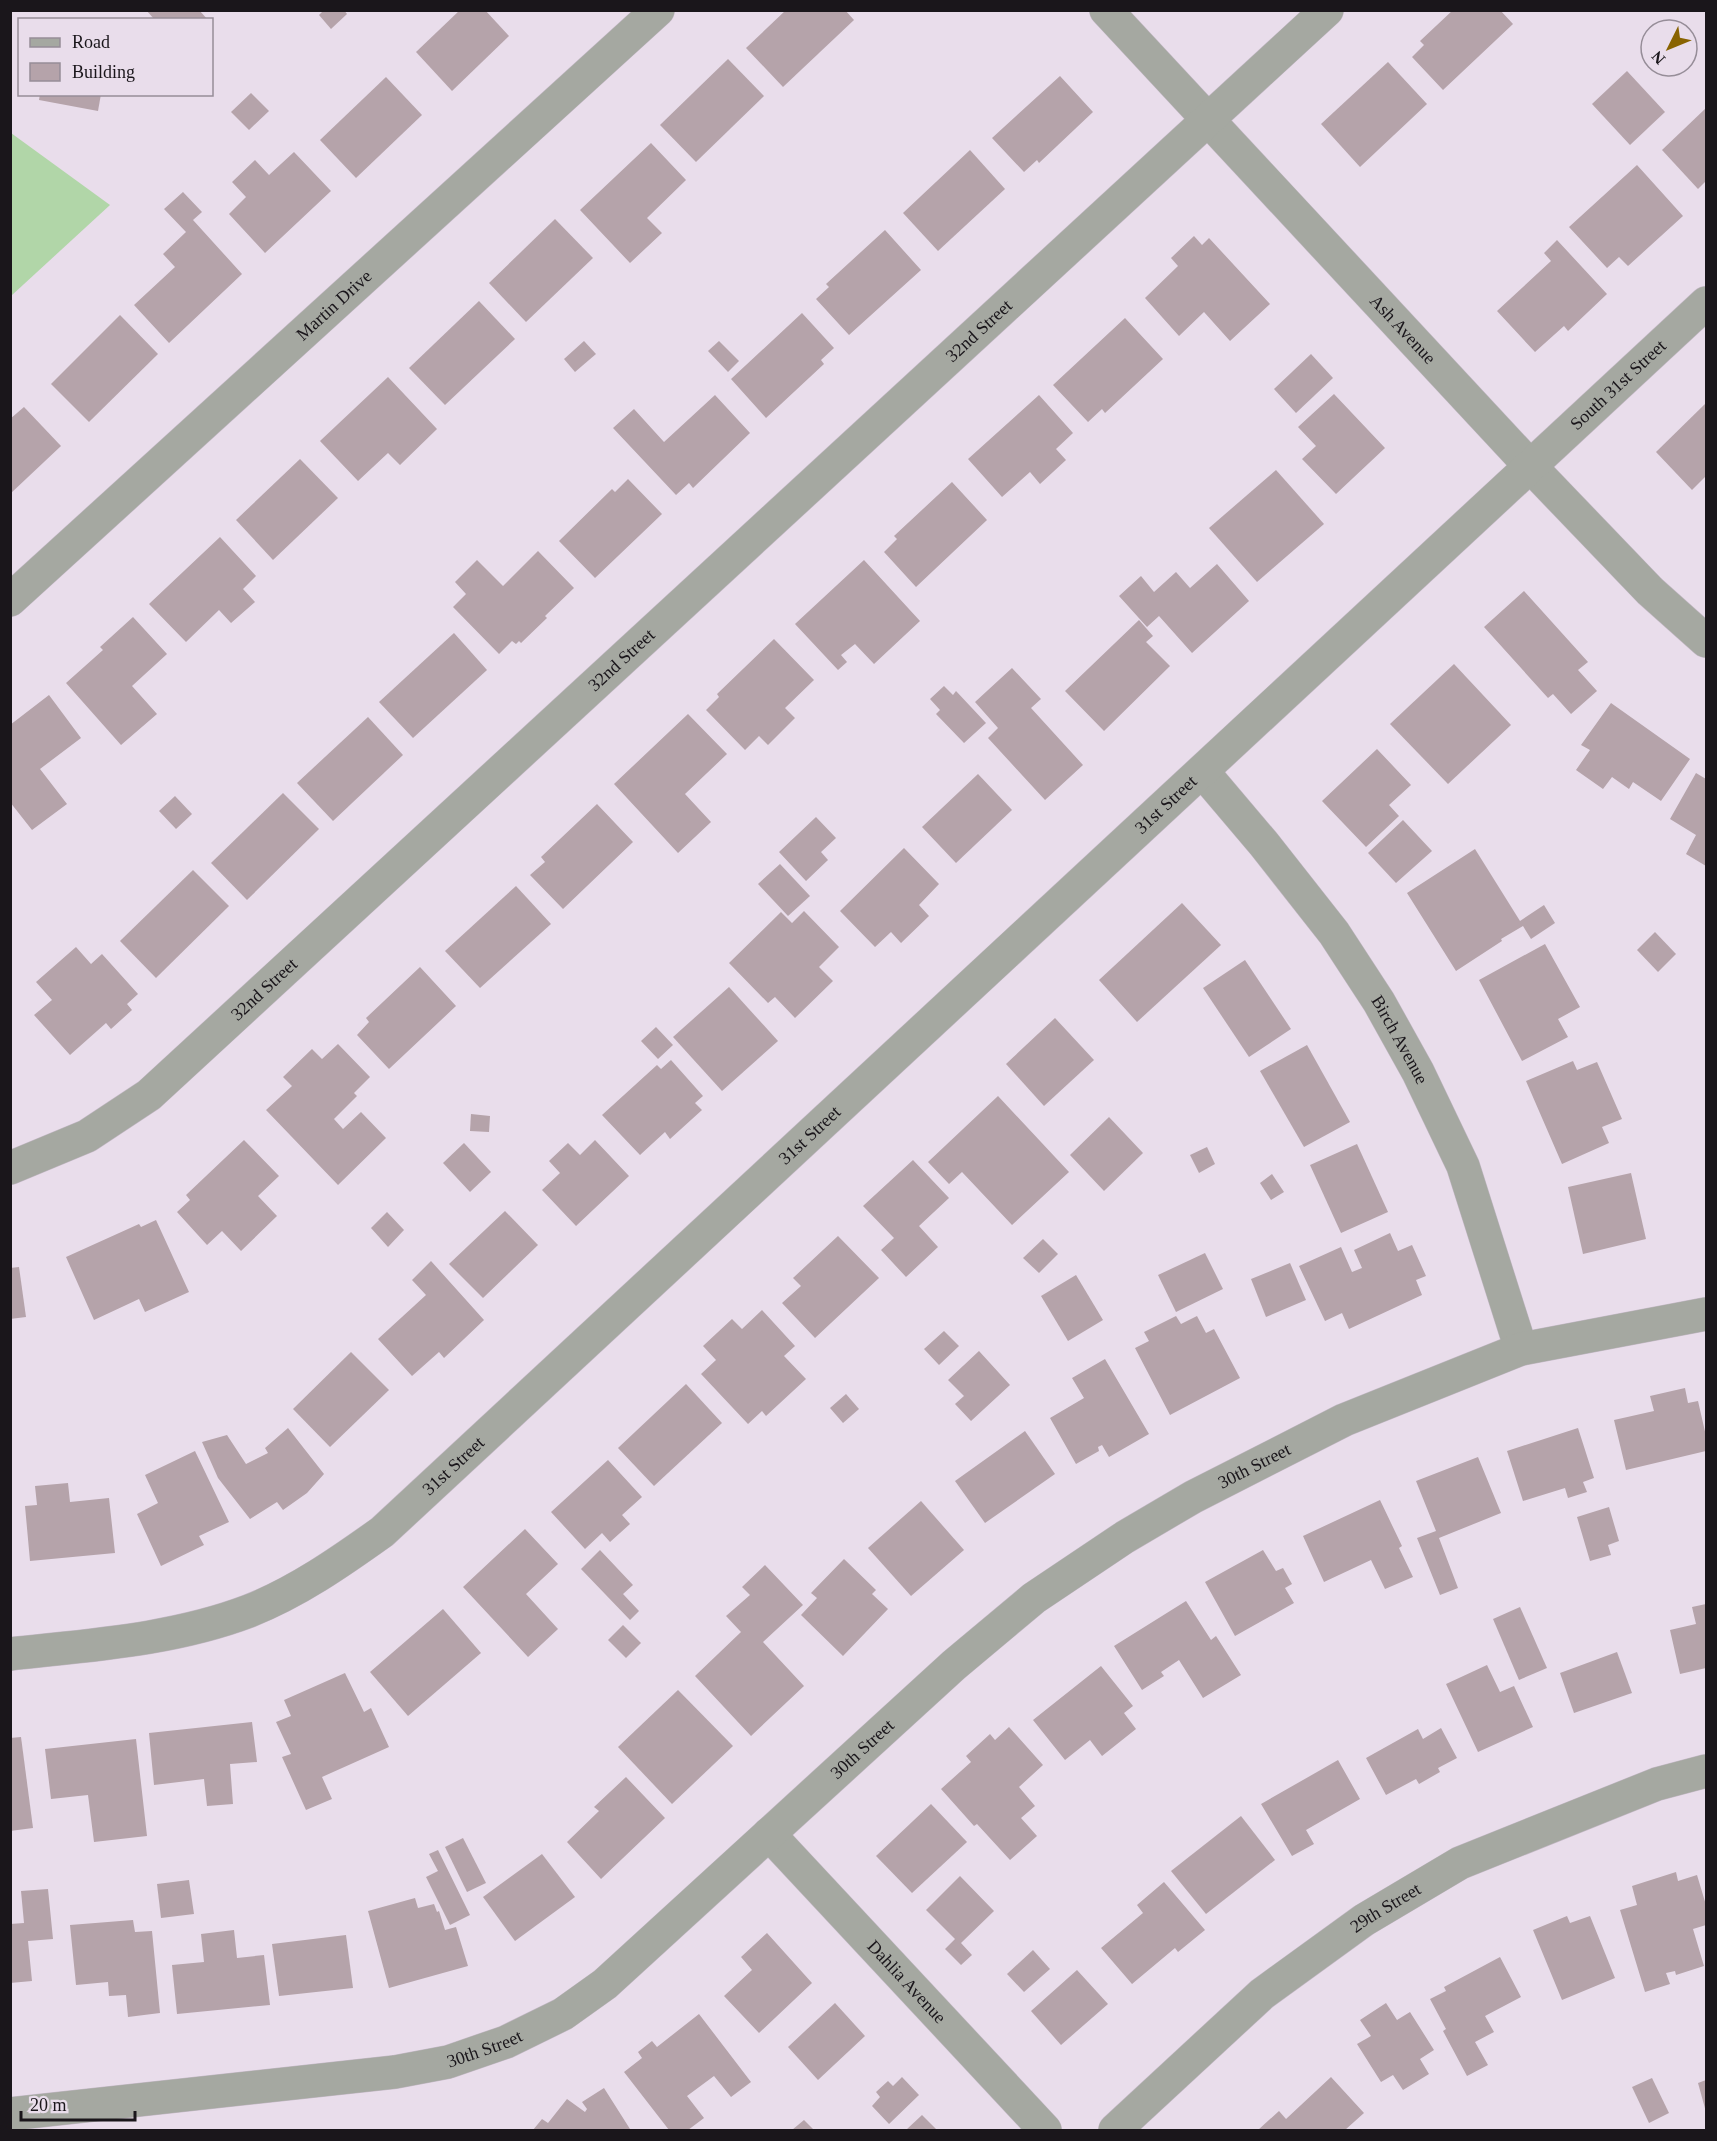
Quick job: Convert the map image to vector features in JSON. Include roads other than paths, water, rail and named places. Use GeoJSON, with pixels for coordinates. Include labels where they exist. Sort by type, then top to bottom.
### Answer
{"type":"FeatureCollection","features":[{"type":"Feature","properties":{"kind":"street","name":"Martin Drive"},"geometry":{"type":"LineString","coordinates":[[10,600],[658,10]]}},
{"type":"Feature","properties":{"kind":"street","name":"Ash Avenue"},"geometry":{"type":"LineString","coordinates":[[1106,10],[1531,467],[1650,591],[1707,641]]}},
{"type":"Feature","properties":{"kind":"street","name":"32nd Street"},"geometry":{"type":"LineString","coordinates":[[10,1167],[87,1136],[149,1095],[1327,10]]}},
{"type":"Feature","properties":{"kind":"street","name":"South 31st Street"},"geometry":{"type":"LineString","coordinates":[[1531,467],[1707,303]]}},
{"type":"Feature","properties":{"kind":"street","name":"31st Street"},"geometry":{"type":"LineString","coordinates":[[10,1654],[129,1641],[174,1633],[249,1611],[319,1576],[382,1532],[1531,467]]}},
{"type":"Feature","properties":{"kind":"street","name":"Birch Avenue"},"geometry":{"type":"LineString","coordinates":[[1203,772],[1264,844],[1334,933],[1379,1002],[1418,1072],[1463,1166],[1521,1349]]}},
{"type":"Feature","properties":{"kind":"street","name":"30th Street"},"geometry":{"type":"LineString","coordinates":[[10,2114],[395,2072],[448,2062],[506,2042],[563,2014],[605,1984],[963,1657],[1034,1598],[1125,1537],[1193,1497],[1344,1420],[1521,1349],[1707,1314]]}},
{"type":"Feature","properties":{"kind":"street","name":"29th Street"},"geometry":{"type":"LineString","coordinates":[[1115,2130],[1262,1994],[1374,1914],[1460,1863],[1657,1784],[1707,1771]]}},
{"type":"Feature","properties":{"kind":"street","name":"Dahlia Avenue"},"geometry":{"type":"LineString","coordinates":[[769,1834],[1046,2130]]}}]}
